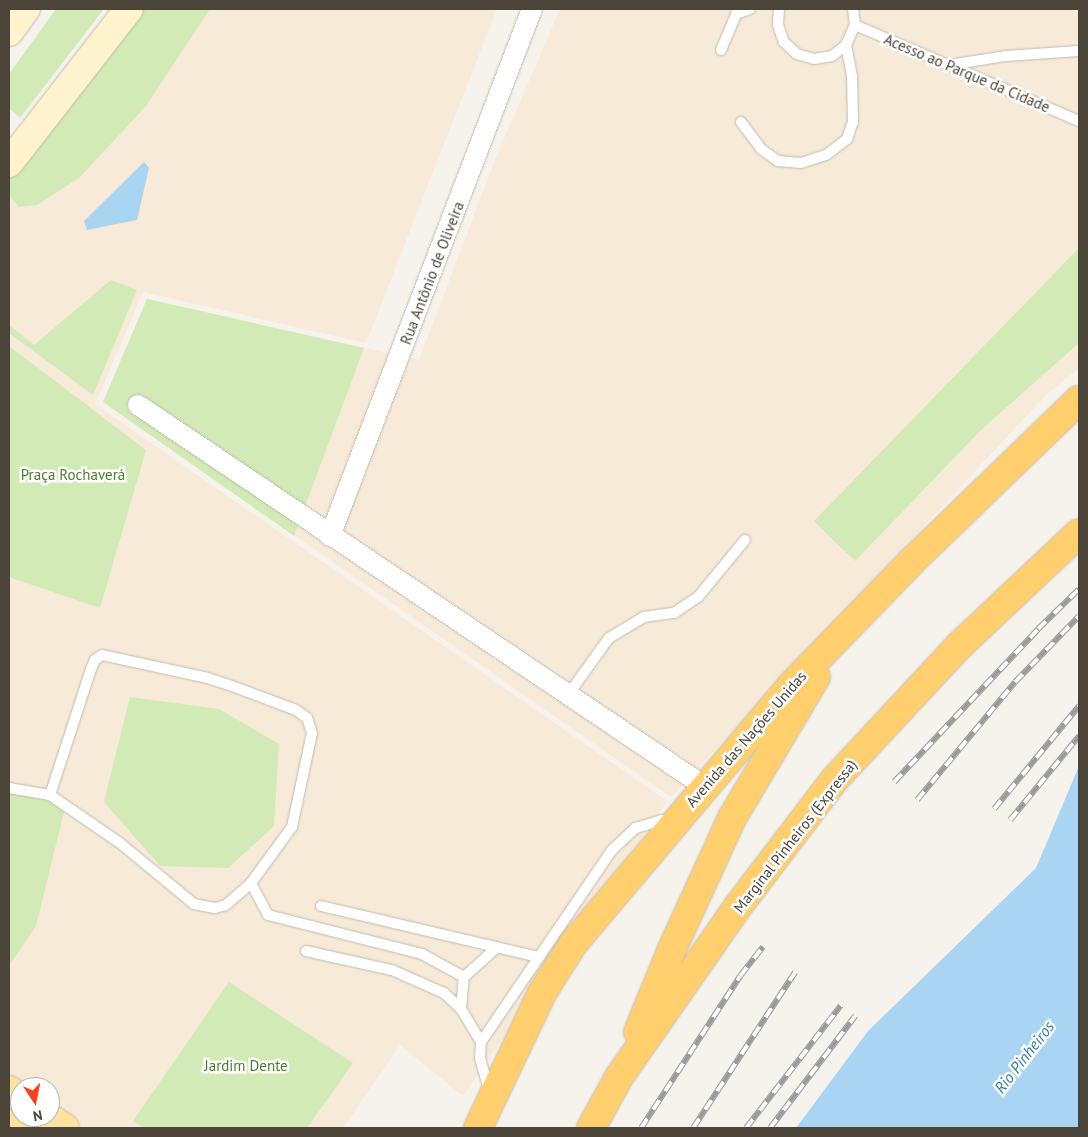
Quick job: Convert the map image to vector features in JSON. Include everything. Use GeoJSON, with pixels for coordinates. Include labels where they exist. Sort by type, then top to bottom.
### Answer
{"type":"FeatureCollection","features":[{"type":"Feature","properties":{"kind":"highway","name":"Avenida das Nações Unidas"},"geometry":{"type":"LineString","coordinates":[[478,1128],[542,993],[573,944],[704,786],[792,685],[912,561],[1079,400]]}},
{"type":"Feature","properties":{"kind":"highway","name":"Marginal Pinheiros (Expressa)"},"geometry":{"type":"LineString","coordinates":[[591,1128],[619,1077],[740,906],[836,779],[960,645],[1079,533]]}},
{"type":"Feature","properties":{"kind":"highway"},"geometry":{"type":"LineString","coordinates":[[619,1077],[672,949],[732,818],[841,635]]}},
{"type":"Feature","properties":{"kind":"main road"},"geometry":{"type":"LineString","coordinates":[[9,32],[26,9]]}},
{"type":"Feature","properties":{"kind":"main road"},"geometry":{"type":"LineString","coordinates":[[9,163],[129,9]]}},
{"type":"Feature","properties":{"kind":"main road"},"geometry":{"type":"LineString","coordinates":[[9,1124],[15,1128]]}},
{"type":"Feature","properties":{"kind":"street","name":"Rua Antônio de Oliveira"},"geometry":{"type":"LineString","coordinates":[[330,536],[532,9]]}},
{"type":"Feature","properties":{"kind":"street"},"geometry":{"type":"LineString","coordinates":[[138,406],[704,786]]}},
{"type":"Feature","properties":{"kind":"lane"},"geometry":{"type":"LineString","coordinates":[[721,50],[736,14],[750,9]]}},
{"type":"Feature","properties":{"kind":"lane"},"geometry":{"type":"LineString","coordinates":[[779,9],[778,25],[784,42],[797,54],[814,59],[832,56],[846,45],[856,25],[853,9]]}},
{"type":"Feature","properties":{"kind":"lane","name":"Acesso ao Parque da Cidade"},"geometry":{"type":"LineString","coordinates":[[856,25],[1079,121]]}},
{"type":"Feature","properties":{"kind":"lane"},"geometry":{"type":"LineString","coordinates":[[741,122],[761,149],[778,160],[801,163],[826,155],[847,139],[853,122],[852,76],[846,45]]}},
{"type":"Feature","properties":{"kind":"lane"},"geometry":{"type":"LineString","coordinates":[[949,65],[1006,56],[1079,51]]}},
{"type":"Feature","properties":{"kind":"lane"},"geometry":{"type":"LineString","coordinates":[[568,695],[609,638],[644,617],[674,613],[698,597],[745,540]]}},
{"type":"Feature","properties":{"kind":"lane"},"geometry":{"type":"LineString","coordinates":[[9,788],[50,796],[120,843],[194,904],[206,908],[226,905],[251,883],[292,827],[312,732],[307,718],[296,710],[208,678],[102,655],[95,660],[91,669],[50,796]]}},
{"type":"Feature","properties":{"kind":"lane"},"geometry":{"type":"LineString","coordinates":[[482,1042],[612,850],[636,828],[662,820],[674,822]]}},
{"type":"Feature","properties":{"kind":"lane"},"geometry":{"type":"LineString","coordinates":[[251,883],[268,915],[422,954],[464,977]]}},
{"type":"Feature","properties":{"kind":"lane"},"geometry":{"type":"LineString","coordinates":[[321,906],[539,957]]}},
{"type":"Feature","properties":{"kind":"lane"},"geometry":{"type":"LineString","coordinates":[[461,1009],[464,977],[495,948]]}},
{"type":"Feature","properties":{"kind":"lane"},"geometry":{"type":"LineString","coordinates":[[306,951],[392,970],[444,993],[461,1009],[482,1042],[484,1077],[492,1098]]}},
{"type":"Feature","properties":{"kind":"shaded area"},"geometry":{"type":"Polygon","coordinates":[[[124,9],[497,9],[366,343],[143,292],[95,404],[667,801],[463,1096],[400,1045],[343,1128],[63,1128],[60,1125],[60,1077],[10,1077],[9,1093],[9,163],[124,9]]]}},
{"type":"Feature","properties":{"kind":"shaded area"},"geometry":{"type":"Polygon","coordinates":[[[560,9],[1079,9],[1079,368],[1047,394],[671,797],[103,402],[147,299],[419,360],[495,160],[560,9]]]}},
{"type":"Feature","properties":{"kind":"green space"},"geometry":{"type":"Polygon","coordinates":[[[56,9],[104,9],[20,118],[9,108],[9,74],[56,9]]]}},
{"type":"Feature","properties":{"kind":"green space"},"geometry":{"type":"Polygon","coordinates":[[[123,9],[210,9],[146,106],[79,178],[37,205],[19,207],[9,195],[9,162],[123,9]]]}},
{"type":"Feature","properties":{"kind":"green space"},"geometry":{"type":"Polygon","coordinates":[[[1079,248],[1079,343],[982,429],[855,561],[814,521],[1079,248]]]}},
{"type":"Feature","properties":{"kind":"green space"},"geometry":{"type":"Polygon","coordinates":[[[111,280],[137,290],[93,395],[9,333],[9,325],[34,345],[111,280]]]}},
{"type":"Feature","properties":{"kind":"green space"},"geometry":{"type":"Polygon","coordinates":[[[147,299],[364,348],[294,536],[103,402],[147,299]]]}},
{"type":"Feature","properties":{"kind":"green space","name":"Praça Rochaverá"},"geometry":{"type":"Polygon","coordinates":[[[9,346],[146,450],[100,608],[9,577],[9,346]]]}},
{"type":"Feature","properties":{"kind":"green space"},"geometry":{"type":"Polygon","coordinates":[[[130,697],[219,709],[279,744],[274,826],[228,868],[160,866],[104,802],[130,697]]]}},
{"type":"Feature","properties":{"kind":"green space"},"geometry":{"type":"Polygon","coordinates":[[[9,787],[66,804],[36,926],[9,966],[9,787]]]}},
{"type":"Feature","properties":{"kind":"green space","name":"Jardim Dente"},"geometry":{"type":"Polygon","coordinates":[[[229,982],[353,1063],[307,1128],[144,1128],[133,1121],[229,982]]]}},
{"type":"Feature","properties":{"kind":"water"},"geometry":{"type":"Polygon","coordinates":[[[144,162],[149,168],[137,220],[87,230],[84,221],[144,162]]]}},
{"type":"Feature","properties":{"kind":"water","name":"Rio Pinheiros"},"geometry":{"type":"Polygon","coordinates":[[[1079,766],[1079,1128],[796,1128],[868,1031],[1036,868],[1079,766]]]}},
{"type":"Feature","properties":{"kind":"railway"},"geometry":{"type":"LineString","coordinates":[[894,782],[1038,629],[1079,589]]}},
{"type":"Feature","properties":{"kind":"railway"},"geometry":{"type":"LineString","coordinates":[[917,800],[1015,682],[1079,616]]}},
{"type":"Feature","properties":{"kind":"railway"},"geometry":{"type":"LineString","coordinates":[[994,809],[1079,706]]}},
{"type":"Feature","properties":{"kind":"railway"},"geometry":{"type":"LineString","coordinates":[[1010,820],[1079,736]]}},
{"type":"Feature","properties":{"kind":"railway"},"geometry":{"type":"LineString","coordinates":[[641,1128],[740,976],[763,947]]}},
{"type":"Feature","properties":{"kind":"railway"},"geometry":{"type":"LineString","coordinates":[[693,1128],[795,972]]}},
{"type":"Feature","properties":{"kind":"railway"},"geometry":{"type":"LineString","coordinates":[[746,1128],[841,1005]]}},
{"type":"Feature","properties":{"kind":"railway"},"geometry":{"type":"LineString","coordinates":[[770,1128],[855,1016]]}}]}
